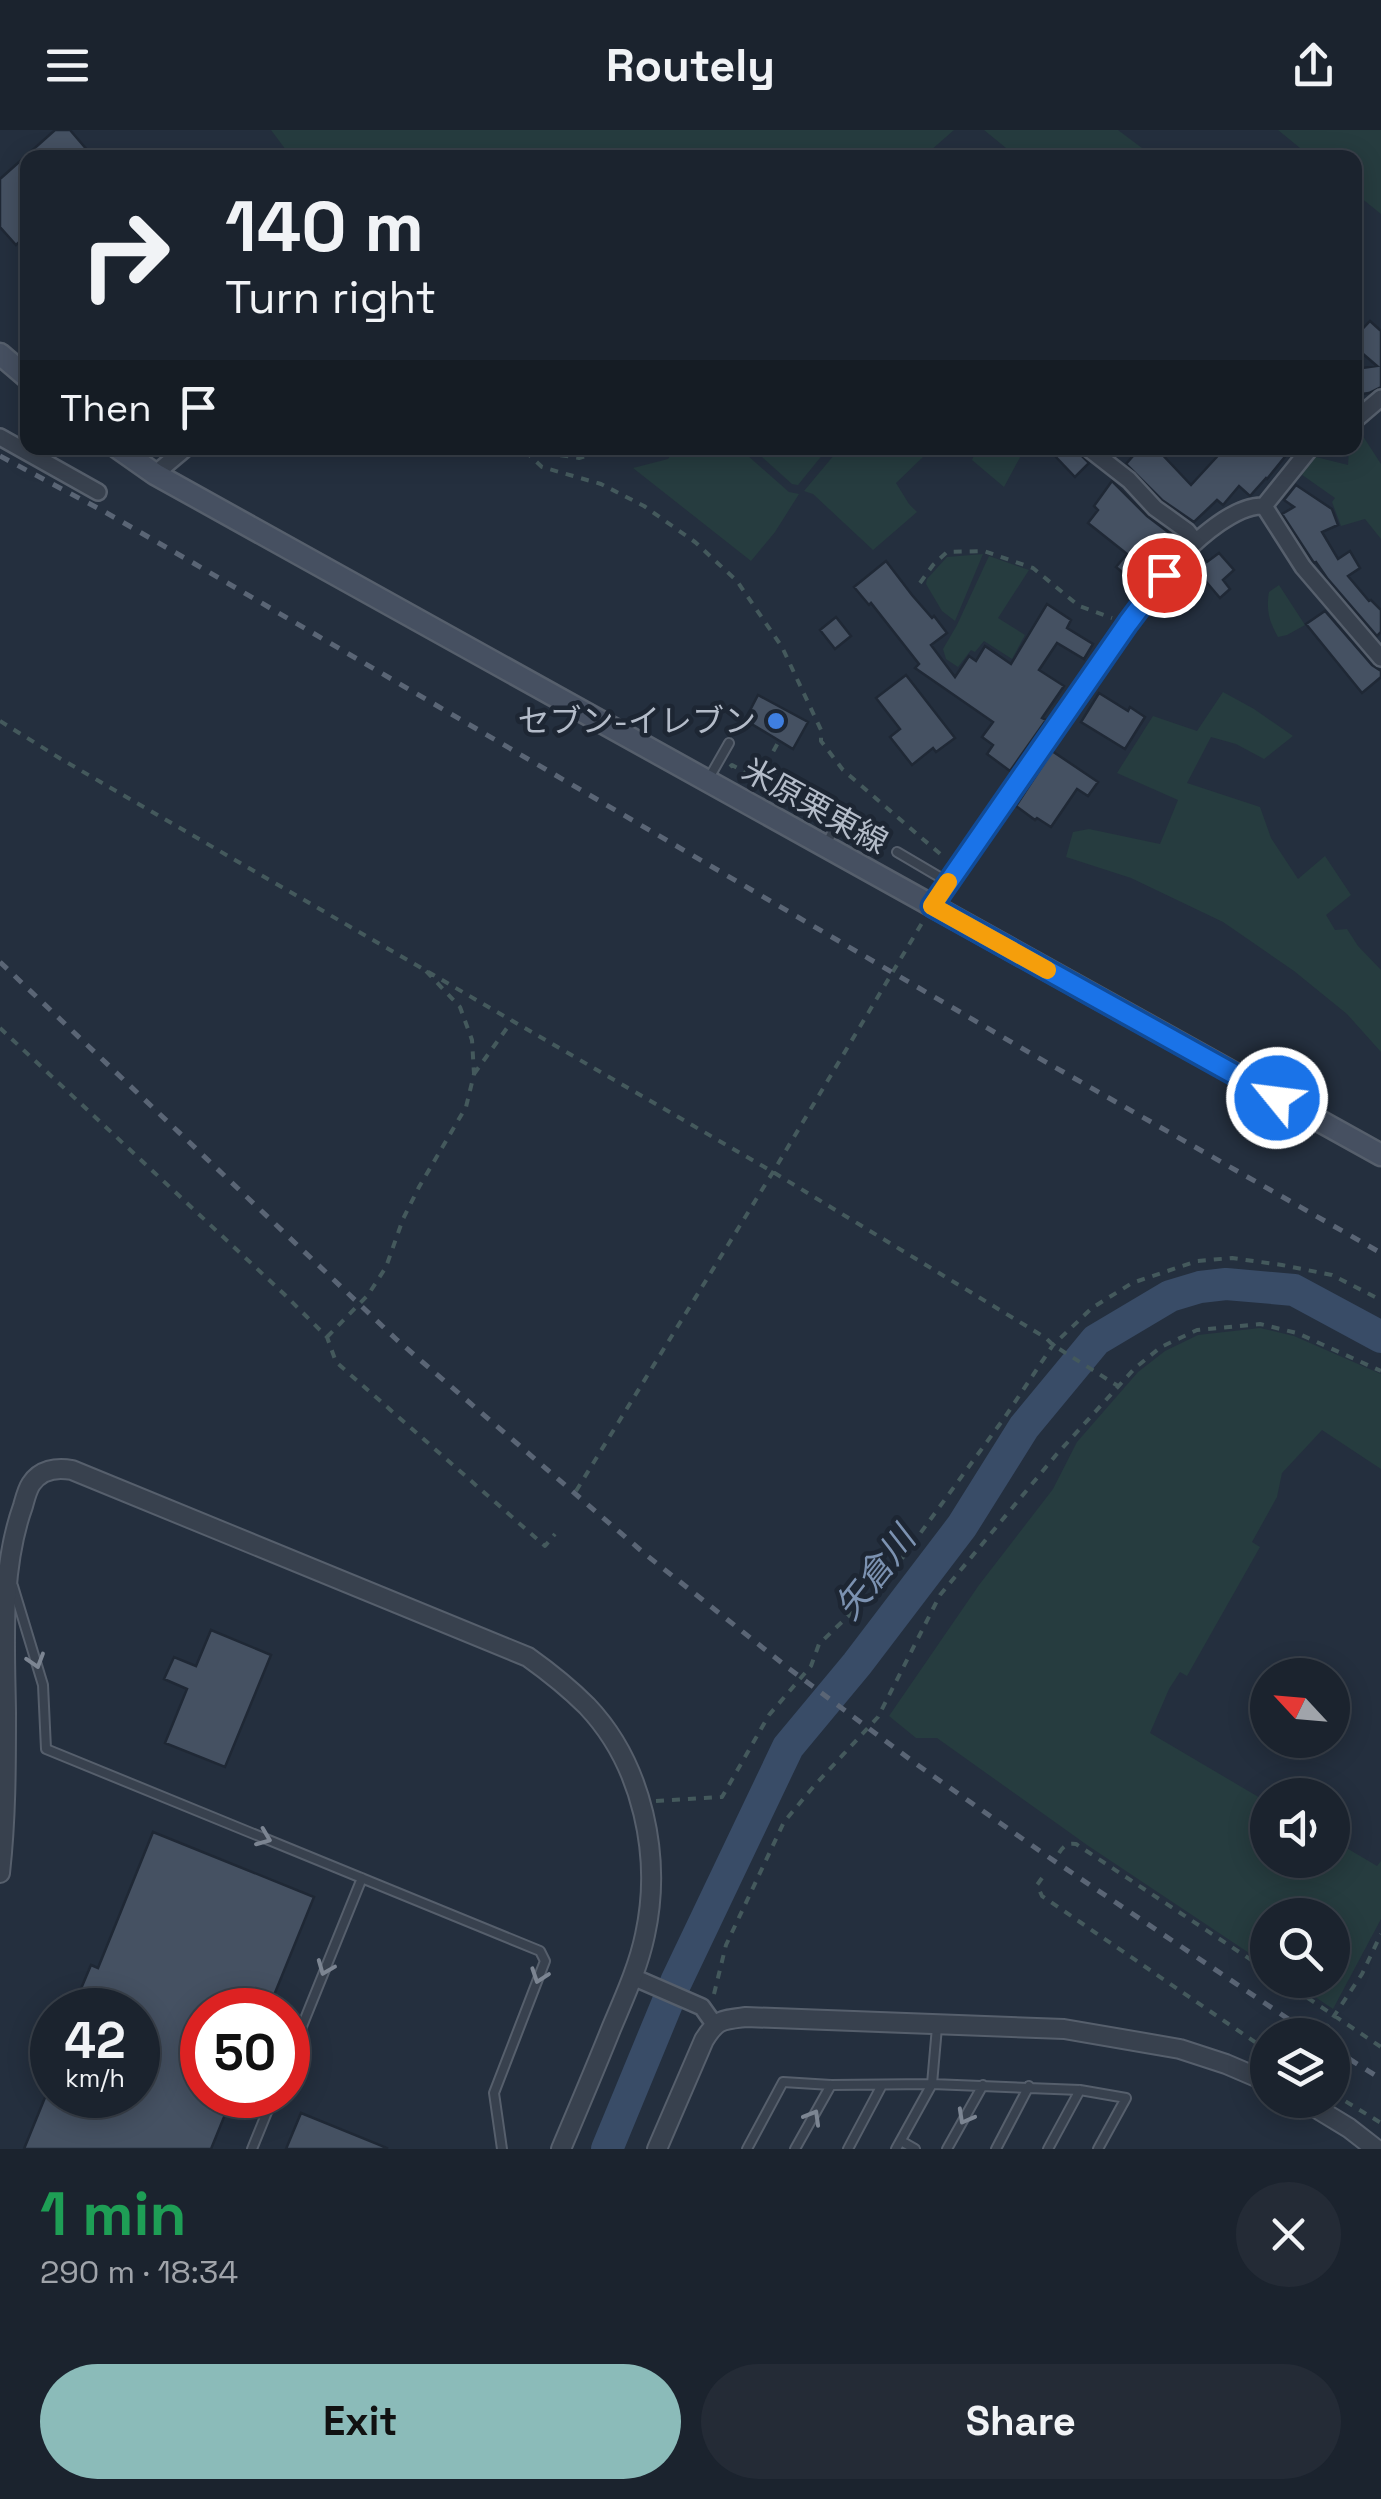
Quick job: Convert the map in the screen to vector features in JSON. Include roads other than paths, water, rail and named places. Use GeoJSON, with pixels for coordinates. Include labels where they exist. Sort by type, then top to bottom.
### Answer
{"type":"FeatureCollection","features":[{"type":"Feature","properties":{"kind":"main road"},"geometry":{"type":"LineString","coordinates":[[0,354],[20,371]]}},
{"type":"Feature","properties":{"kind":"main road","name":"米原栗東線"},"geometry":{"type":"LineString","coordinates":[[128,455],[155,474],[716,778],[825,846],[1381,1155]]}},
{"type":"Feature","properties":{"kind":"street"},"geometry":{"type":"LineString","coordinates":[[32,455],[98,492]]}},
{"type":"Feature","properties":{"kind":"street"},"geometry":{"type":"LineString","coordinates":[[155,474],[178,455]]}},
{"type":"Feature","properties":{"kind":"street"},"geometry":{"type":"LineString","coordinates":[[1097,455],[1196,542]]}},
{"type":"Feature","properties":{"kind":"street"},"geometry":{"type":"LineString","coordinates":[[932,906],[1164,575],[1196,542],[1234,513],[1264,506],[1304,455]]}},
{"type":"Feature","properties":{"kind":"street"},"geometry":{"type":"LineString","coordinates":[[1264,506],[1303,567],[1381,658]]}},
{"type":"Feature","properties":{"kind":"street"},"geometry":{"type":"LineString","coordinates":[[0,1873],[6,1825],[5,1608],[13,1529],[32,1484],[53,1469],[72,1470],[528,1657],[589,1708],[620,1752],[640,1805],[652,1879],[637,1979],[562,2149]]}},
{"type":"Feature","properties":{"kind":"street"},"geometry":{"type":"LineString","coordinates":[[637,1979],[702,2007],[714,2024]]}},
{"type":"Feature","properties":{"kind":"street"},"geometry":{"type":"LineString","coordinates":[[658,2149],[714,2024],[746,2016],[1064,2029],[1180,2049],[1250,2074]]}},
{"type":"Feature","properties":{"kind":"street"},"geometry":{"type":"LineString","coordinates":[[1333,2118],[1376,2149]]}},
{"type":"Feature","properties":{"kind":"lane"},"geometry":{"type":"LineString","coordinates":[[716,778],[728,742]]}},
{"type":"Feature","properties":{"kind":"lane"},"geometry":{"type":"LineString","coordinates":[[825,846],[843,811]]}},
{"type":"Feature","properties":{"kind":"lane"},"geometry":{"type":"LineString","coordinates":[[898,852],[953,875]]}},
{"type":"Feature","properties":{"kind":"lane"},"geometry":{"type":"LineString","coordinates":[[8,1568],[43,1685],[46,1749],[540,1950],[545,1961],[494,2093],[502,2149]]}},
{"type":"Feature","properties":{"kind":"lane"},"geometry":{"type":"LineString","coordinates":[[310,2007],[362,1878]]}},
{"type":"Feature","properties":{"kind":"lane"},"geometry":{"type":"LineString","coordinates":[[915,2149],[898,2145],[932,2084],[938,2025]]}},
{"type":"Feature","properties":{"kind":"lane"},"geometry":{"type":"LineString","coordinates":[[747,2149],[782,2082],[832,2086],[1030,2086],[1126,2098],[1098,2149]]}},
{"type":"Feature","properties":{"kind":"lane"},"geometry":{"type":"LineString","coordinates":[[848,2149],[882,2085]]}},
{"type":"Feature","properties":{"kind":"lane"},"geometry":{"type":"LineString","coordinates":[[947,2149],[982,2085]]}},
{"type":"Feature","properties":{"kind":"lane"},"geometry":{"type":"LineString","coordinates":[[795,2149],[832,2086]]}},
{"type":"Feature","properties":{"kind":"lane"},"geometry":{"type":"LineString","coordinates":[[996,2149],[1030,2086]]}},
{"type":"Feature","properties":{"kind":"lane"},"geometry":{"type":"LineString","coordinates":[[1048,2149],[1080,2090]]}},
{"type":"Feature","properties":{"kind":"lane"},"geometry":{"type":"LineString","coordinates":[[252,2149],[265,2118]]}},
{"type":"Feature","properties":{"kind":"waterway","name":"矢倉川"},"geometry":{"type":"LineString","coordinates":[[607,2149],[676,1982],[788,1747],[962,1526],[1024,1427],[1096,1340],[1170,1296],[1226,1284],[1294,1290],[1381,1337]]}},
{"type":"Feature","properties":{"kind":"railway"},"geometry":{"type":"LineString","coordinates":[[0,456],[105,512],[1030,1053],[1381,1253]]}},
{"type":"Feature","properties":{"kind":"railway"},"geometry":{"type":"LineString","coordinates":[[0,962],[397,1340],[645,1554],[919,1766],[1287,2018]]}},
{"type":"Feature","properties":{"kind":"railway"},"geometry":{"type":"LineString","coordinates":[[1350,2059],[1381,2079]]}},
{"type":"Feature","properties":{"kind":"place","name":"セブン-イレブン"},"geometry":{"type":"Point","coordinates":[776,721]}}]}
